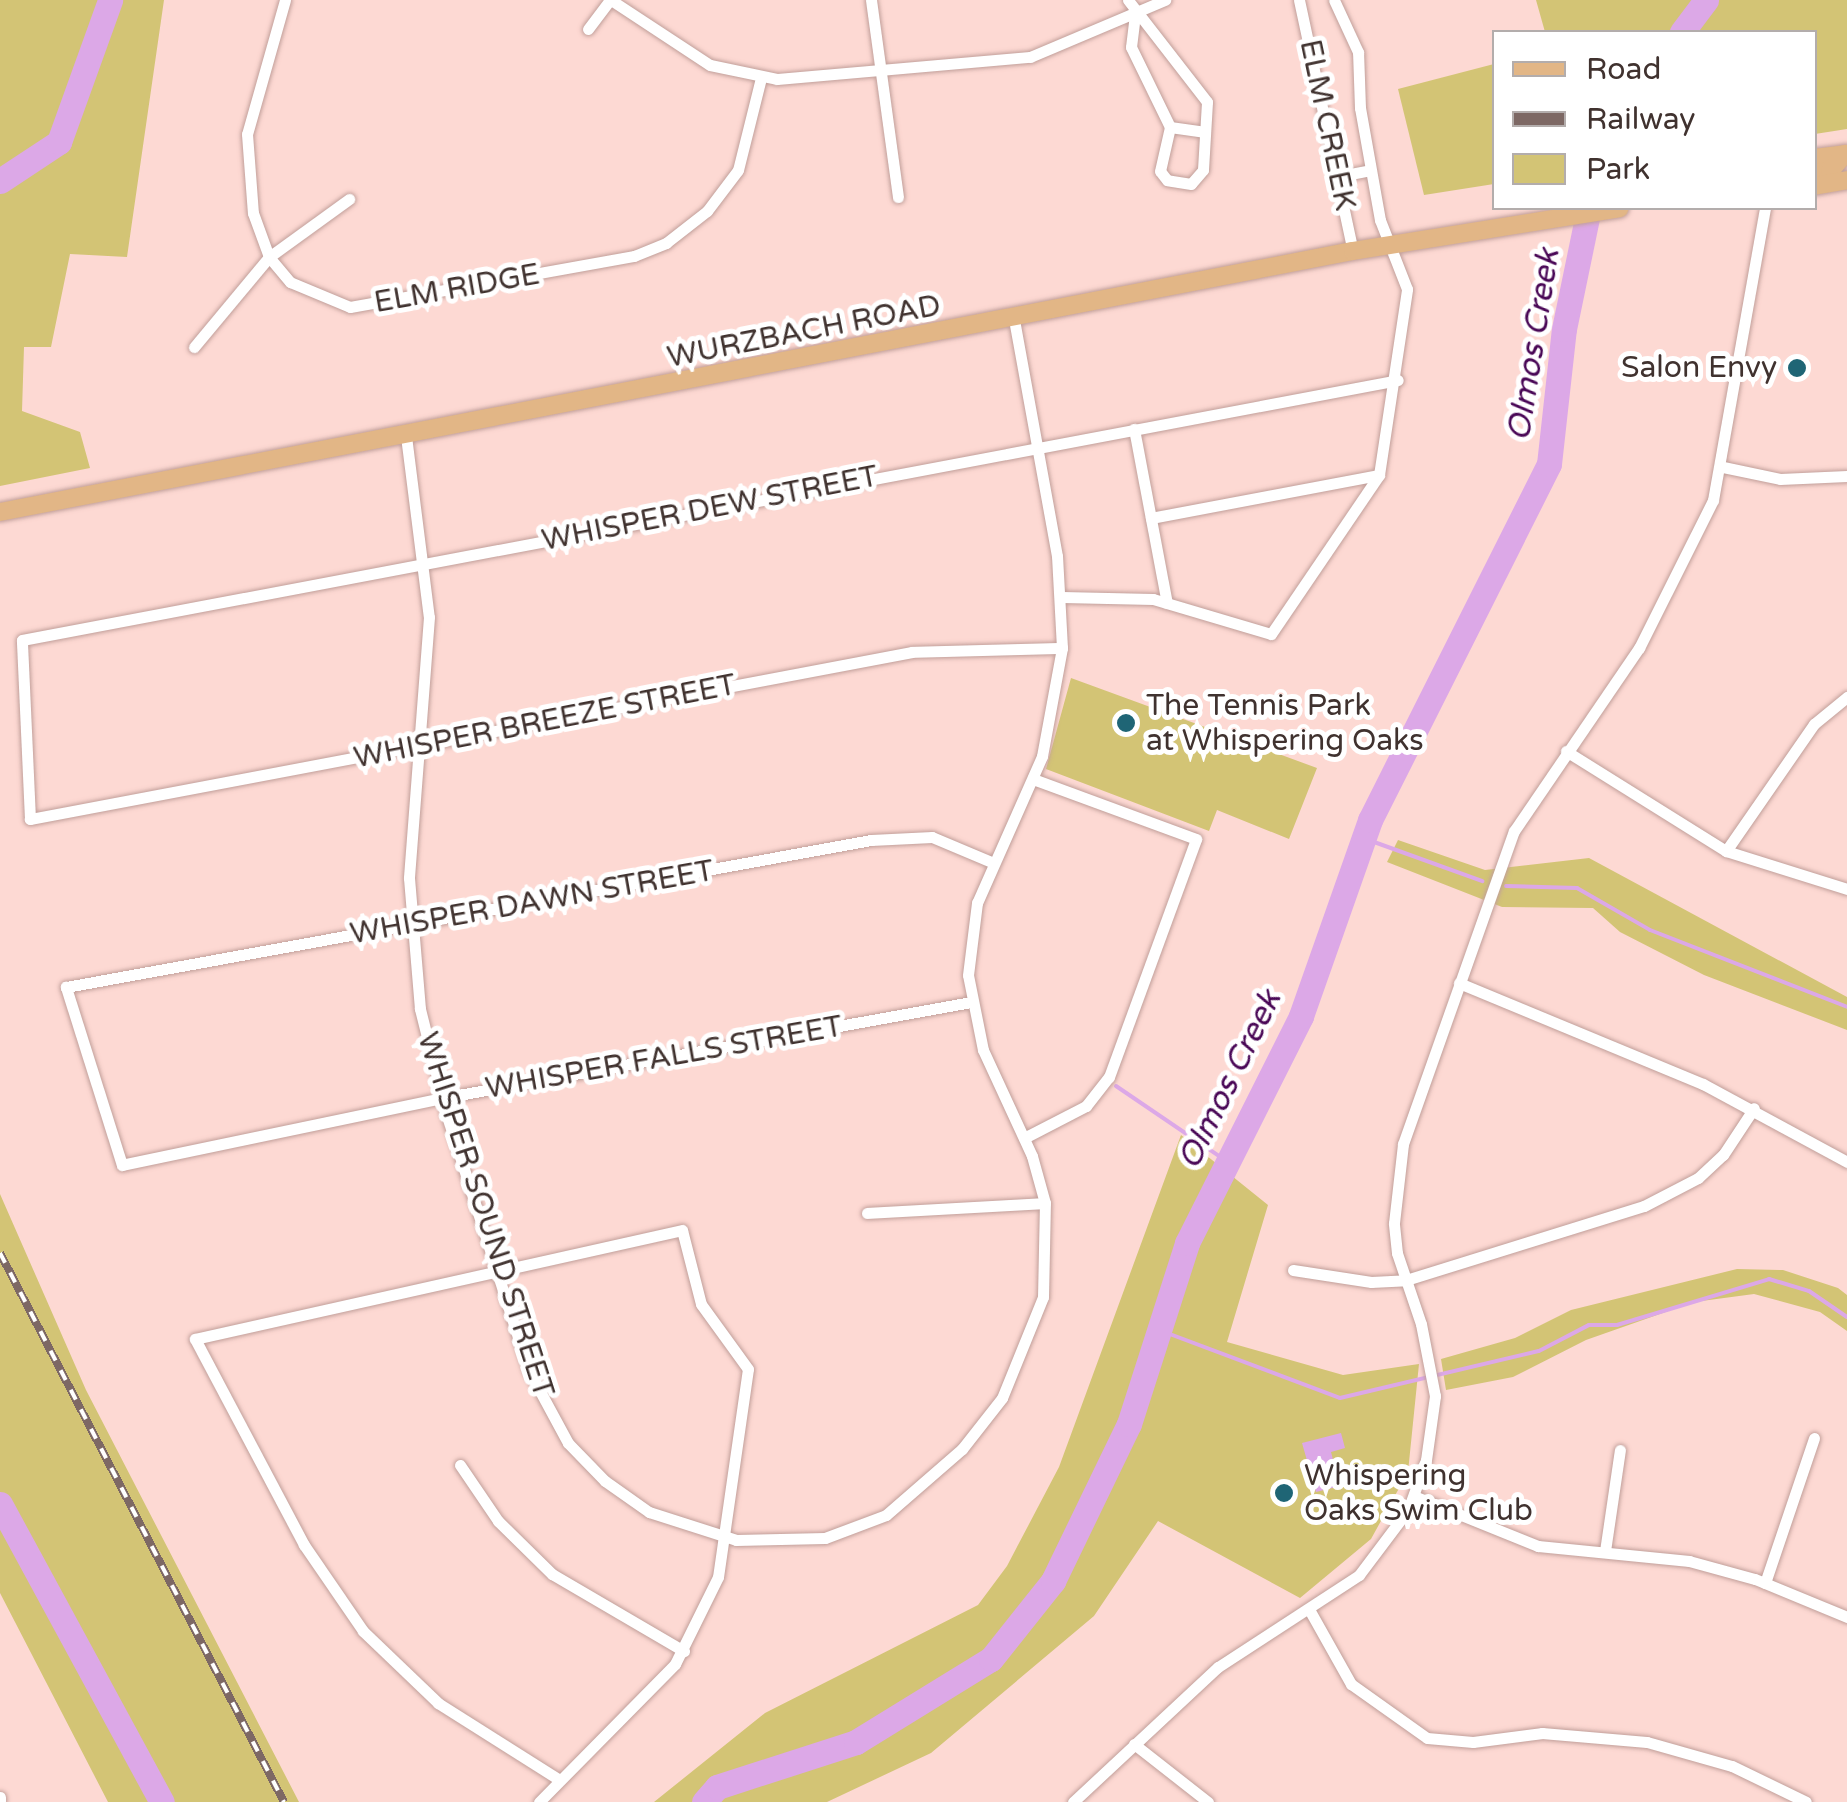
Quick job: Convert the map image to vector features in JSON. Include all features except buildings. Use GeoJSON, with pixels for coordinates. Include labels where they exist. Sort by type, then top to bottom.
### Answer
{"type":"FeatureCollection","features":[{"type":"Feature","properties":{"kind":"main road"},"geometry":{"type":"LineString","coordinates":[[1817,158],[1846,154]]}},
{"type":"Feature","properties":{"kind":"main road"},"geometry":{"type":"LineString","coordinates":[[1817,173],[1830,171],[1846,154]]}},
{"type":"Feature","properties":{"kind":"main road"},"geometry":{"type":"LineString","coordinates":[[1817,185],[1847,180]]}},
{"type":"Feature","properties":{"kind":"main road","name":"WURZBACH ROAD"},"geometry":{"type":"LineString","coordinates":[[0,512],[1014,320],[1352,251],[1607,210]]}},
{"type":"Feature","properties":{"kind":"street","name":"ELM RIDGE"},"geometry":{"type":"LineString","coordinates":[[285,0],[247,134],[252,212],[269,258],[308,294],[372,306],[650,250],[695,223],[738,170],[761,78]]}},
{"type":"Feature","properties":{"kind":"street"},"geometry":{"type":"LineString","coordinates":[[588,29],[610,0],[694,57],[761,78],[882,65],[1030,56],[1165,0]]}},
{"type":"Feature","properties":{"kind":"street"},"geometry":{"type":"LineString","coordinates":[[871,0],[898,197]]}},
{"type":"Feature","properties":{"kind":"street"},"geometry":{"type":"LineString","coordinates":[[1128,0],[1134,16],[1198,85],[1208,102],[1204,170],[1191,184],[1166,180],[1158,164],[1170,126],[1131,47],[1134,16]]}},
{"type":"Feature","properties":{"kind":"street","name":"ELM CREEK"},"geometry":{"type":"LineString","coordinates":[[1299,0],[1340,176],[1352,251]]}},
{"type":"Feature","properties":{"kind":"street","name":"ELM CREEK"},"geometry":{"type":"LineString","coordinates":[[1334,0],[1358,52],[1370,170],[1407,288],[1398,380],[1379,476]]}},
{"type":"Feature","properties":{"kind":"street"},"geometry":{"type":"LineString","coordinates":[[1170,126],[1204,132]]}},
{"type":"Feature","properties":{"kind":"street"},"geometry":{"type":"LineString","coordinates":[[1340,176],[1370,170]]}},
{"type":"Feature","properties":{"kind":"street"},"geometry":{"type":"LineString","coordinates":[[194,347],[269,258],[349,199]]}},
{"type":"Feature","properties":{"kind":"street"},"geometry":{"type":"LineString","coordinates":[[1073,1802],[1218,1667],[1310,1611],[1377,1556],[1414,1496],[1434,1396],[1430,1359],[1406,1280],[1394,1222],[1396,1183],[1459,983],[1514,831],[1638,648],[1723,467],[1765,210]]}},
{"type":"Feature","properties":{"kind":"street","name":"WHISPER SOUND STREET"},"geometry":{"type":"LineString","coordinates":[[406,436],[426,563],[428,660],[417,747],[409,878],[420,1009],[442,1098],[528,1369],[568,1443],[605,1482],[649,1512],[725,1538],[802,1541],[860,1528],[909,1499],[962,1450],[1002,1398],[1036,1323],[1046,1270],[1045,1204],[1024,1138],[983,1050],[971,1002],[972,928],[994,862],[1033,779],[1054,712],[1062,648],[1062,597],[1014,320]]}},
{"type":"Feature","properties":{"kind":"street","name":"WHISPER DEW STREET"},"geometry":{"type":"LineString","coordinates":[[30,819],[22,640],[1398,380]]}},
{"type":"Feature","properties":{"kind":"street"},"geometry":{"type":"LineString","coordinates":[[1134,429],[1167,603]]}},
{"type":"Feature","properties":{"kind":"street"},"geometry":{"type":"LineString","coordinates":[[1723,467],[1780,479],[1847,476]]}},
{"type":"Feature","properties":{"kind":"street"},"geometry":{"type":"LineString","coordinates":[[1151,518],[1379,476]]}},
{"type":"Feature","properties":{"kind":"street"},"geometry":{"type":"LineString","coordinates":[[1062,597],[1118,595],[1167,603],[1271,634],[1379,476]]}},
{"type":"Feature","properties":{"kind":"street","name":"WHISPER BREEZE STREET"},"geometry":{"type":"LineString","coordinates":[[30,819],[912,652],[1062,648]]}},
{"type":"Feature","properties":{"kind":"street"},"geometry":{"type":"LineString","coordinates":[[1726,851],[1814,724],[1847,697]]}},
{"type":"Feature","properties":{"kind":"street"},"geometry":{"type":"LineString","coordinates":[[1566,751],[1726,851],[1847,889]]}},
{"type":"Feature","properties":{"kind":"street"},"geometry":{"type":"LineString","coordinates":[[1024,1138],[1086,1106],[1109,1077],[1196,840],[1033,779]]}},
{"type":"Feature","properties":{"kind":"street","name":"WHISPER DAWN STREET"},"geometry":{"type":"LineString","coordinates":[[122,1165],[66,987],[870,840],[932,837],[994,862]]}},
{"type":"Feature","properties":{"kind":"street"},"geometry":{"type":"LineString","coordinates":[[1459,983],[1754,1108],[1847,1162]]}},
{"type":"Feature","properties":{"kind":"street","name":"WHISPER FALLS STREET"},"geometry":{"type":"LineString","coordinates":[[122,1165],[442,1098],[971,1002]]}},
{"type":"Feature","properties":{"kind":"street"},"geometry":{"type":"LineString","coordinates":[[1293,1270],[1406,1280],[1668,1197],[1723,1155],[1754,1108]]}},
{"type":"Feature","properties":{"kind":"street"},"geometry":{"type":"LineString","coordinates":[[867,1213],[1045,1204]]}},
{"type":"Feature","properties":{"kind":"street"},"geometry":{"type":"LineString","coordinates":[[540,1802],[684,1651],[710,1602],[725,1538],[748,1369],[701,1304],[682,1230],[196,1338],[304,1545],[363,1631],[438,1703],[558,1779]]}},
{"type":"Feature","properties":{"kind":"street"},"geometry":{"type":"LineString","coordinates":[[1765,1583],[1814,1438]]}},
{"type":"Feature","properties":{"kind":"street"},"geometry":{"type":"LineString","coordinates":[[1604,1550],[1620,1450]]}},
{"type":"Feature","properties":{"kind":"street"},"geometry":{"type":"LineString","coordinates":[[460,1465],[498,1522],[552,1574],[684,1651]]}},
{"type":"Feature","properties":{"kind":"street"},"geometry":{"type":"LineString","coordinates":[[1414,1496],[1538,1546],[1689,1561],[1765,1583],[1847,1617]]}},
{"type":"Feature","properties":{"kind":"street"},"geometry":{"type":"LineString","coordinates":[[1310,1611],[1351,1684],[1426,1738],[1473,1742],[1542,1733],[1647,1742],[1732,1766],[1806,1802]]}},
{"type":"Feature","properties":{"kind":"street"},"geometry":{"type":"LineString","coordinates":[[1134,1744],[1208,1802]]}},
{"type":"Feature","properties":{"kind":"green space"},"geometry":{"type":"Polygon","coordinates":[[[0,0],[164,0],[127,257],[70,254],[51,347],[24,347],[22,411],[80,432],[90,468],[0,486],[0,0]]]}},
{"type":"Feature","properties":{"kind":"green space"},"geometry":{"type":"Polygon","coordinates":[[[1536,0],[1847,0],[1847,129],[1817,134],[1817,30],[1544,30],[1536,0]]]}},
{"type":"Feature","properties":{"kind":"green space"},"geometry":{"type":"Polygon","coordinates":[[[1492,65],[1492,184],[1424,195],[1398,89],[1492,65]]]}},
{"type":"Feature","properties":{"kind":"green space","name":"The Tennis Park at Whispering Oaks"},"geometry":{"type":"Polygon","coordinates":[[[1071,678],[1317,768],[1289,839],[1217,810],[1209,831],[1046,769],[1071,678]]]}},
{"type":"Feature","properties":{"kind":"green space"},"geometry":{"type":"Polygon","coordinates":[[[1398,840],[1485,870],[1589,858],[1847,997],[1847,1030],[1704,975],[1620,932],[1593,908],[1502,907],[1387,862],[1398,840]]]}},
{"type":"Feature","properties":{"kind":"green space"},"geometry":{"type":"Polygon","coordinates":[[[1181,1135],[1268,1205],[1227,1342],[1343,1375],[1419,1364],[1408,1472],[1371,1539],[1300,1598],[1158,1521],[1094,1616],[931,1753],[827,1802],[654,1802],[765,1713],[978,1605],[1007,1566],[1059,1467],[1181,1135]]]}},
{"type":"Feature","properties":{"kind":"green space"},"geometry":{"type":"Polygon","coordinates":[[[0,1194],[86,1390],[299,1802],[108,1802],[0,1593],[0,1194]]]}},
{"type":"Feature","properties":{"kind":"green space"},"geometry":{"type":"Polygon","coordinates":[[[1737,1269],[1783,1270],[1838,1288],[1847,1295],[1847,1331],[1820,1312],[1754,1294],[1694,1302],[1586,1340],[1513,1377],[1446,1390],[1441,1359],[1515,1338],[1571,1310],[1737,1269]]]}},
{"type":"Feature","properties":{"kind":"shaded area"},"geometry":{"type":"Polygon","coordinates":[[[1341,1433],[1345,1448],[1331,1452],[1340,1486],[1316,1492],[1302,1443],[1341,1433]]]}},
{"type":"Feature","properties":{"kind":"waterway"},"geometry":{"type":"LineString","coordinates":[[0,181],[59,142],[110,0]]}},
{"type":"Feature","properties":{"kind":"waterway","name":"Olmos Creek"},"geometry":{"type":"LineString","coordinates":[[1684,30],[1706,0]]}},
{"type":"Feature","properties":{"kind":"waterway","name":"Olmos Creek"},"geometry":{"type":"LineString","coordinates":[[704,1802],[717,1787],[856,1742],[991,1659],[1053,1581],[1129,1424],[1187,1243],[1301,1016],[1370,820],[1549,464],[1564,329],[1589,210]]}},
{"type":"Feature","properties":{"kind":"waterway"},"geometry":{"type":"LineString","coordinates":[[1363,838],[1482,881]]}},
{"type":"Feature","properties":{"kind":"waterway"},"geometry":{"type":"LineString","coordinates":[[1506,886],[1577,888],[1650,930],[1847,1007]]}},
{"type":"Feature","properties":{"kind":"waterway"},"geometry":{"type":"LineString","coordinates":[[1116,1086],[1228,1162]]}},
{"type":"Feature","properties":{"kind":"waterway"},"geometry":{"type":"LineString","coordinates":[[1159,1330],[1340,1398],[1539,1351],[1589,1325],[1617,1325],[1769,1279],[1809,1291],[1847,1317]]}},
{"type":"Feature","properties":{"kind":"waterway"},"geometry":{"type":"LineString","coordinates":[[0,1504],[162,1802]]}},
{"type":"Feature","properties":{"kind":"railway"},"geometry":{"type":"LineString","coordinates":[[0,1253],[284,1802]]}},
{"type":"Feature","properties":{"kind":"place","name":"Salon Envy"},"geometry":{"type":"Point","coordinates":[1797,368]}},
{"type":"Feature","properties":{"kind":"place","name":"The Tennis Park at Whispering Oaks"},"geometry":{"type":"Point","coordinates":[1126,723]}},
{"type":"Feature","properties":{"kind":"place","name":"Whispering Oaks Swim Club"},"geometry":{"type":"Point","coordinates":[1284,1493]}}]}
